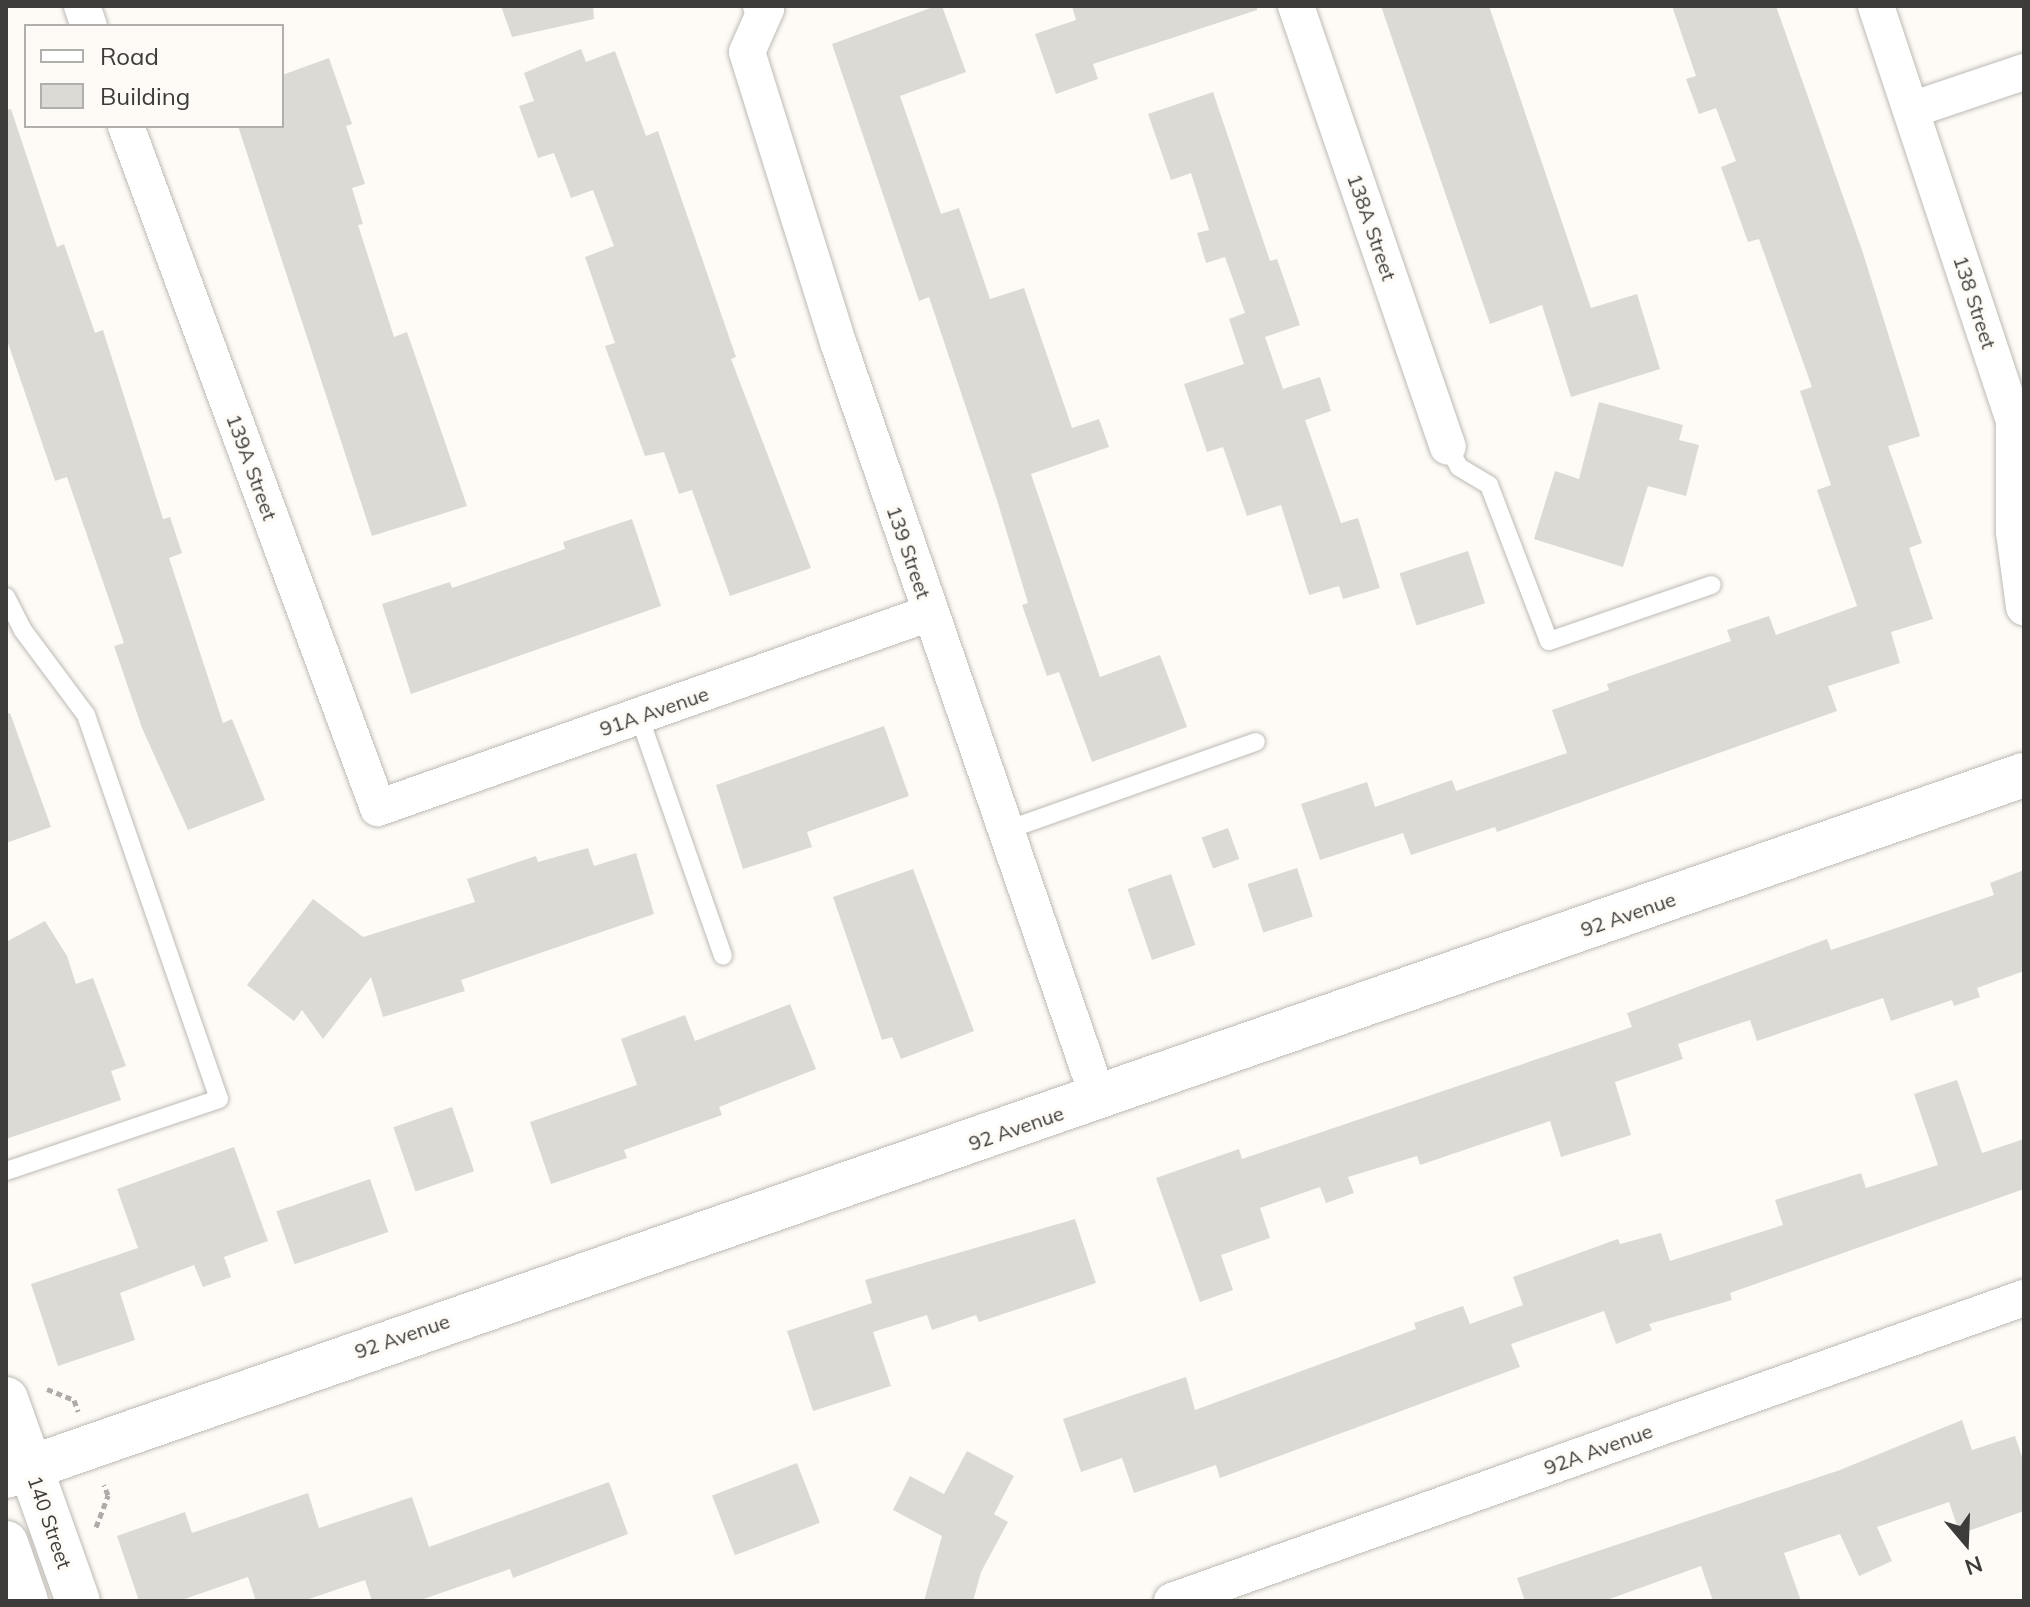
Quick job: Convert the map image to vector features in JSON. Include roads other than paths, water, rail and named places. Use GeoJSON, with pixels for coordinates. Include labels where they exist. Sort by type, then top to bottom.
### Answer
{"type":"FeatureCollection","features":[{"type":"Feature","properties":{"kind":"main road","name":"92 Avenue"},"geometry":{"type":"LineString","coordinates":[[18,1471],[1099,1100],[2024,775]]}},
{"type":"Feature","properties":{"kind":"main road","name":"140 Street"},"geometry":{"type":"LineString","coordinates":[[22,1388],[18,1471],[78,1601]]}},
{"type":"Feature","properties":{"kind":"main road"},"geometry":{"type":"LineString","coordinates":[[6,1543],[26,1601]]}},
{"type":"Feature","properties":{"kind":"street","name":"138A Street"},"geometry":{"type":"LineString","coordinates":[[1296,6],[1448,447]]}},
{"type":"Feature","properties":{"kind":"street","name":"138 Street"},"geometry":{"type":"LineString","coordinates":[[1876,6],[2014,420],[2020,472],[2014,532],[2024,607]]}},
{"type":"Feature","properties":{"kind":"street","name":"139 Street"},"geometry":{"type":"LineString","coordinates":[[765,7],[747,52],[930,613],[1099,1100]]}},
{"type":"Feature","properties":{"kind":"street"},"geometry":{"type":"LineString","coordinates":[[1911,110],[2024,72]]}},
{"type":"Feature","properties":{"kind":"street","name":"139A Street"},"geometry":{"type":"LineString","coordinates":[[127,128],[378,808]]}},
{"type":"Feature","properties":{"kind":"street","name":"91A Avenue"},"geometry":{"type":"LineString","coordinates":[[378,808],[930,613]]}},
{"type":"Feature","properties":{"kind":"street","name":"92A Avenue"},"geometry":{"type":"LineString","coordinates":[[1172,1601],[2024,1298]]}},
{"type":"Feature","properties":{"kind":"lane"},"geometry":{"type":"LineString","coordinates":[[1448,447],[1459,467],[1489,485],[1549,641],[1712,585]]}},
{"type":"Feature","properties":{"kind":"lane"},"geometry":{"type":"LineString","coordinates":[[6,597],[22,629],[86,715],[219,1099],[6,1171]]}},
{"type":"Feature","properties":{"kind":"lane"},"geometry":{"type":"LineString","coordinates":[[639,716],[723,956]]}},
{"type":"Feature","properties":{"kind":"lane"},"geometry":{"type":"LineString","coordinates":[[1007,830],[1256,742]]}}]}
